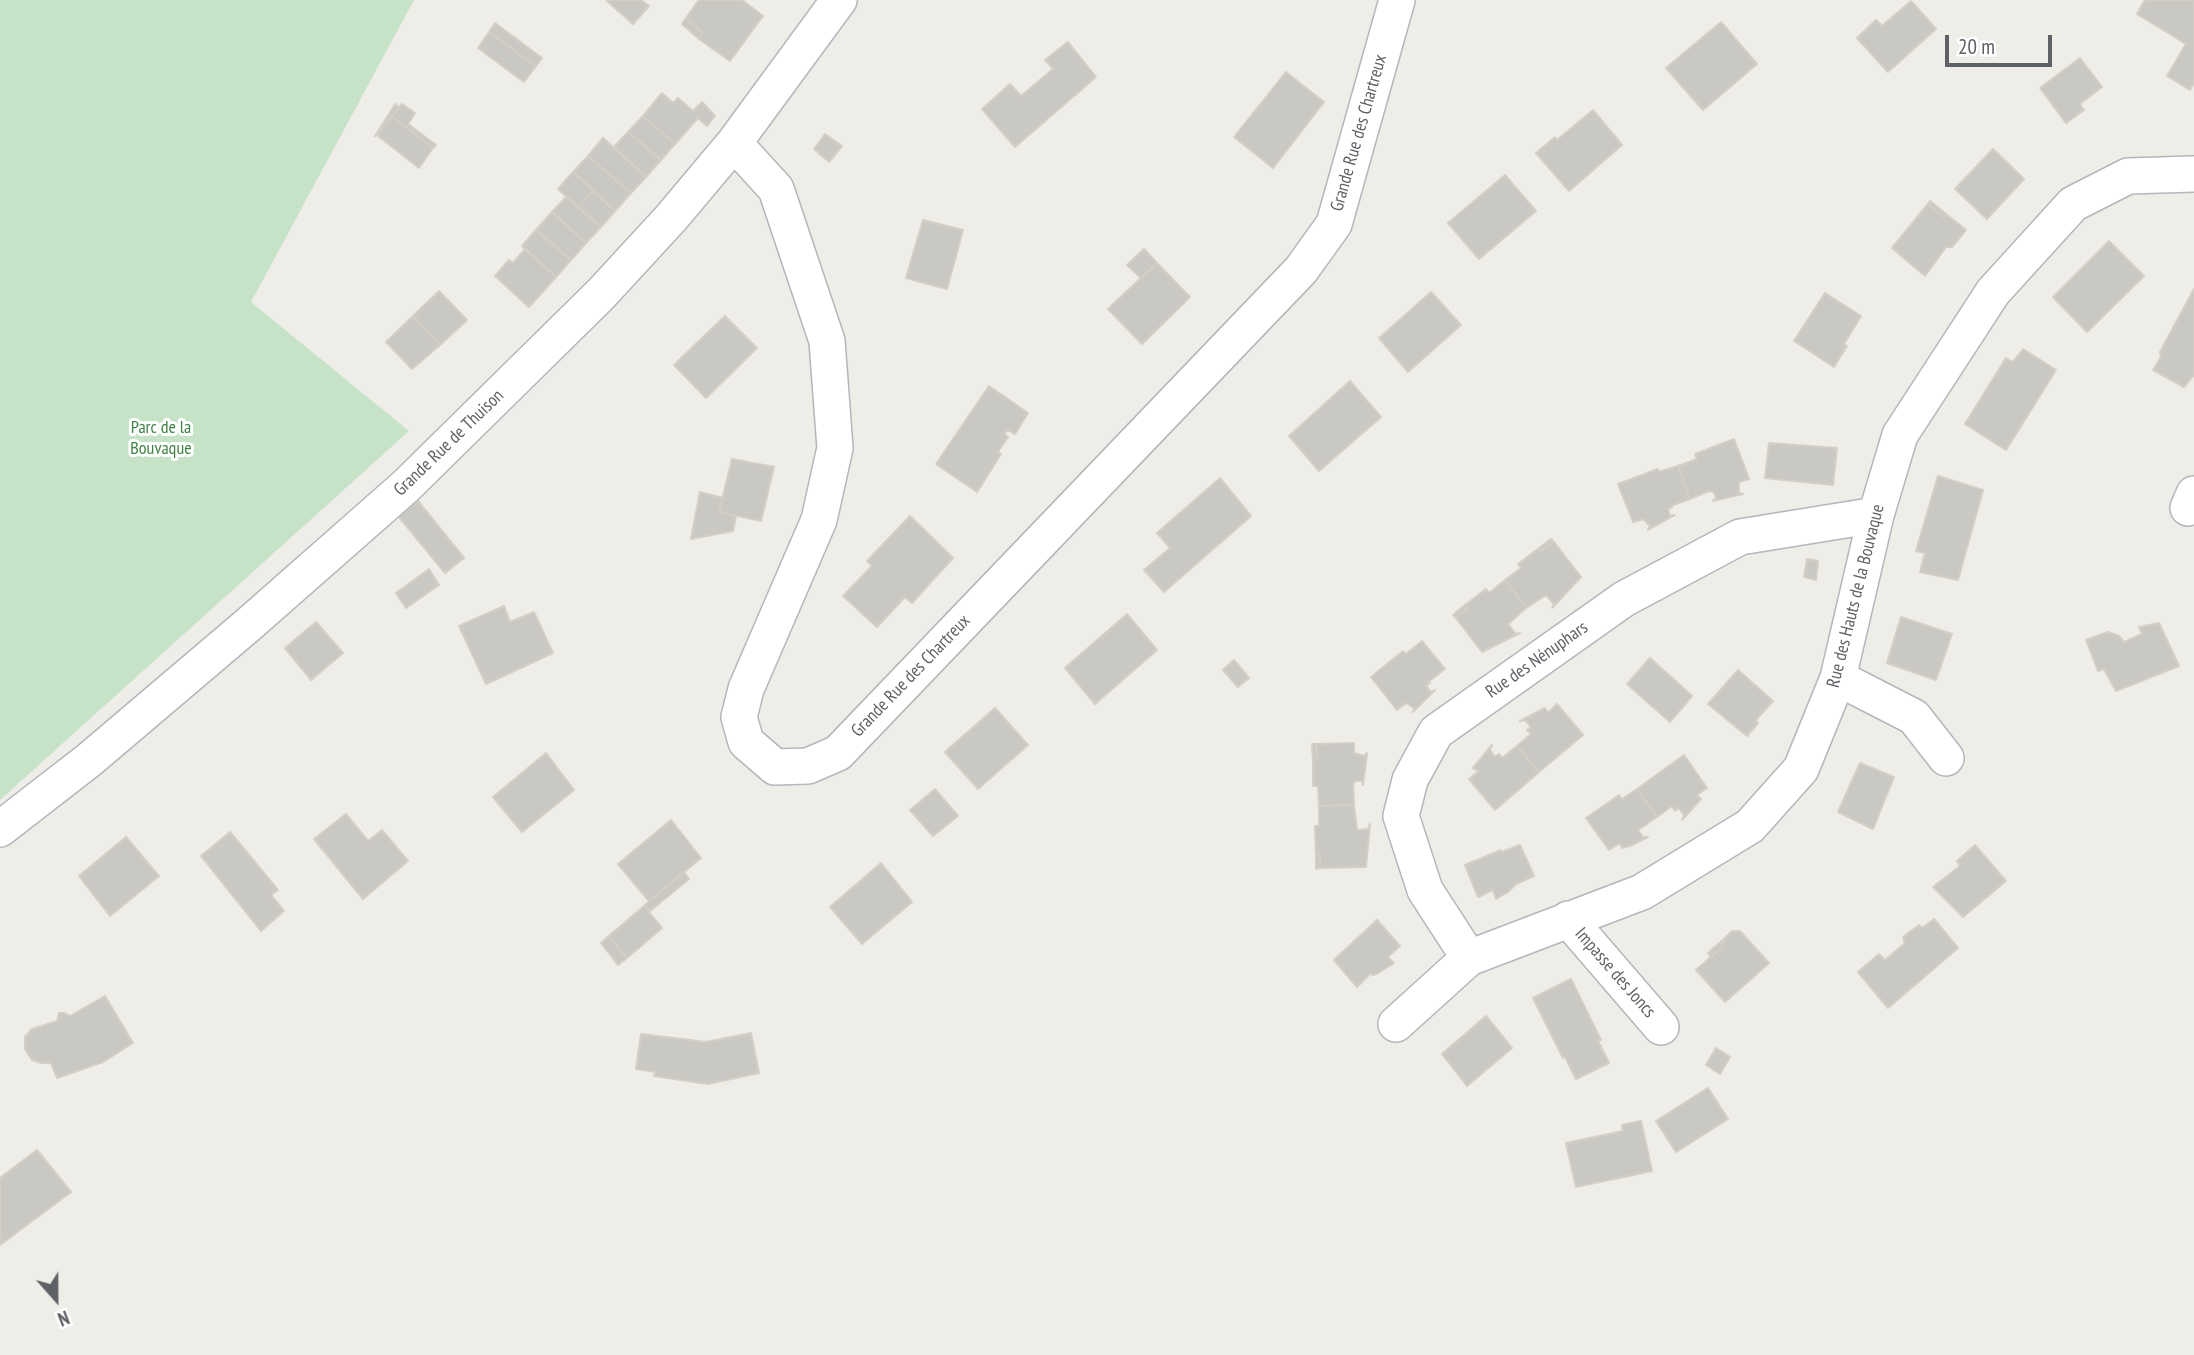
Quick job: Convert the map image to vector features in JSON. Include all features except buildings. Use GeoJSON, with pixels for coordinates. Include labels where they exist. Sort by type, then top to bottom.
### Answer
{"type":"FeatureCollection","features":[{"type":"Feature","properties":{"kind":"street","name":"Grande Rue de Thuison"},"geometry":{"type":"LineString","coordinates":[[0,829],[89,760],[217,652],[406,486],[601,294],[671,218],[734,143],[839,0]]}},
{"type":"Feature","properties":{"kind":"street","name":"Grande Rue des Chartreux"},"geometry":{"type":"LineString","coordinates":[[734,143],[776,189],[827,341],[835,448],[819,520],[746,689],[739,717],[746,742],[775,767],[808,766],[838,753],[1301,270],[1334,224],[1397,0]]}},
{"type":"Feature","properties":{"kind":"street","name":"Rue des Hauts de la Bouvaque"},"geometry":{"type":"LineString","coordinates":[[1396,1024],[1469,958],[1642,892],[1750,826],[1801,769],[1838,678],[1876,515],[1900,435],[1993,292],[2073,204],[2128,176],[2194,174]]}},
{"type":"Feature","properties":{"kind":"street","name":"Rue des Nénuphars"},"geometry":{"type":"LineString","coordinates":[[1469,958],[1426,890],[1401,816],[1410,780],[1436,732],[1624,599],[1740,537],[1876,515]]}},
{"type":"Feature","properties":{"kind":"street"},"geometry":{"type":"LineString","coordinates":[[1838,678],[1914,717],[1946,758]]}},
{"type":"Feature","properties":{"kind":"street","name":"Impasse des Joncs"},"geometry":{"type":"LineString","coordinates":[[1568,919],[1661,1027]]}},
{"type":"Feature","properties":{"kind":"green space","name":"Parc de la Bouvaque"},"geometry":{"type":"Polygon","coordinates":[[[0,0],[414,0],[251,302],[409,431],[0,800],[0,0]]]}}]}
